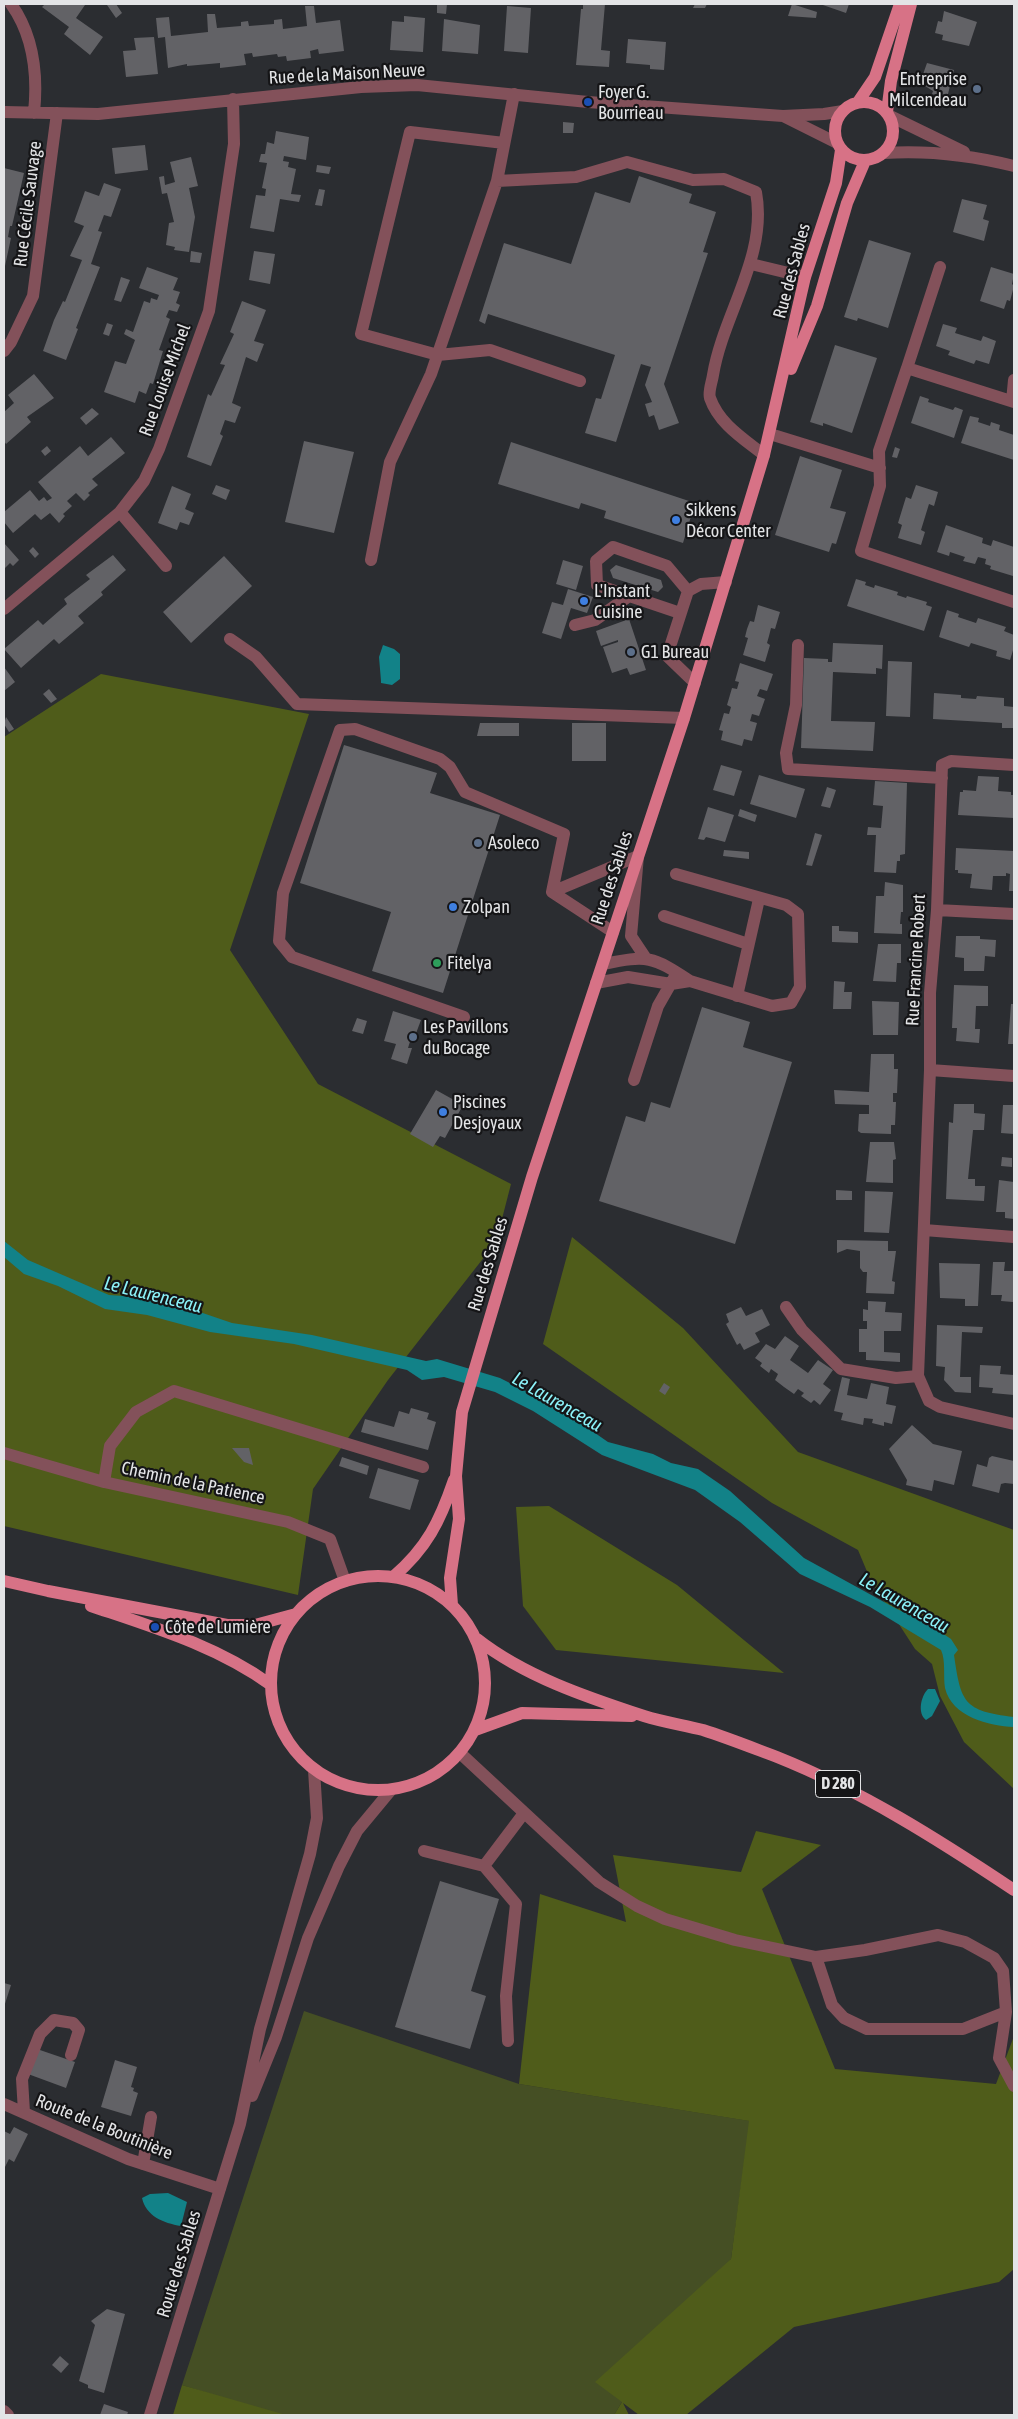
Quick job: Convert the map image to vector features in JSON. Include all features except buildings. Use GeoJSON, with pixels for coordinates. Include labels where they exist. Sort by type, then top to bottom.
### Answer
{"type":"FeatureCollection","features":[{"type":"Feature","properties":{"kind":"main road"},"geometry":{"type":"LineString","coordinates":[[900,4],[875,77],[858,102],[843,111],[835,126],[839,146],[856,160],[875,159],[884,154],[893,136],[888,114],[891,81],[911,4]]}},
{"type":"Feature","properties":{"kind":"main road"},"geometry":{"type":"LineString","coordinates":[[858,102],[874,103],[888,114]]}},
{"type":"Feature","properties":{"kind":"main road","name":"Rue des Sables"},"geometry":{"type":"LineString","coordinates":[[456,1476],[462,1412],[532,1177],[684,718],[764,456],[806,277],[836,183],[839,146]]}},
{"type":"Feature","properties":{"kind":"main road","name":"Rue des Sables"},"geometry":{"type":"LineString","coordinates":[[778,401],[817,306],[847,203],[865,161]]}},
{"type":"Feature","properties":{"kind":"main road"},"geometry":{"type":"LineString","coordinates":[[393,1576],[412,1561],[429,1540],[443,1514],[456,1476]]}},
{"type":"Feature","properties":{"kind":"main road"},"geometry":{"type":"LineString","coordinates":[[452,1605],[451,1561],[459,1519],[456,1476]]}},
{"type":"Feature","properties":{"kind":"main road"},"geometry":{"type":"LineString","coordinates":[[369,1576],[393,1576],[425,1586],[452,1605],[477,1639],[484,1661],[486,1694],[475,1730],[460,1754],[440,1771],[425,1780],[391,1790],[364,1790],[338,1783],[314,1770],[291,1747],[276,1717],[271,1685],[273,1659],[282,1635],[296,1614],[319,1594],[345,1581],[369,1576]]}},
{"type":"Feature","properties":{"kind":"main road"},"geometry":{"type":"LineString","coordinates":[[4,1580],[48,1591],[227,1625],[255,1625],[296,1614]]}},
{"type":"Feature","properties":{"kind":"main road"},"geometry":{"type":"LineString","coordinates":[[48,1591],[155,1627],[220,1653],[244,1666],[271,1685]]}},
{"type":"Feature","properties":{"kind":"main road","name":"D 280"},"geometry":{"type":"LineString","coordinates":[[477,1639],[499,1656],[530,1674],[645,1716],[702,1730],[778,1757],[828,1780],[889,1812],[1014,1890]]}},
{"type":"Feature","properties":{"kind":"main road","name":"D 280"},"geometry":{"type":"LineString","coordinates":[[475,1730],[522,1713],[645,1716]]}},
{"type":"Feature","properties":{"kind":"street"},"geometry":{"type":"LineString","coordinates":[[11,4],[23,20],[35,62],[34,112]]}},
{"type":"Feature","properties":{"kind":"street","name":"Rue de la Maison Neuve"},"geometry":{"type":"LineString","coordinates":[[4,112],[98,114],[361,87],[417,85],[783,116],[843,111]]}},
{"type":"Feature","properties":{"kind":"street"},"geometry":{"type":"LineString","coordinates":[[371,560],[390,462],[431,374],[497,180],[514,94]]}},
{"type":"Feature","properties":{"kind":"street","name":"Rue Louise Michel"},"geometry":{"type":"LineString","coordinates":[[4,609],[120,512],[144,480],[158,449],[209,312],[234,144],[233,99]]}},
{"type":"Feature","properties":{"kind":"street","name":"Rue Cécile Sauvage"},"geometry":{"type":"LineString","coordinates":[[4,351],[11,342],[33,296],[57,114]]}},
{"type":"Feature","properties":{"kind":"street"},"geometry":{"type":"LineString","coordinates":[[888,114],[974,156]]}},
{"type":"Feature","properties":{"kind":"street","name":"Rue de la Maison Neuve"},"geometry":{"type":"LineString","coordinates":[[783,116],[839,146]]}},
{"type":"Feature","properties":{"kind":"street"},"geometry":{"type":"LineString","coordinates":[[504,144],[410,132],[361,334],[438,355],[490,350],[580,381]]}},
{"type":"Feature","properties":{"kind":"street"},"geometry":{"type":"LineString","coordinates":[[884,154],[916,151],[974,156],[1014,166]]}},
{"type":"Feature","properties":{"kind":"street"},"geometry":{"type":"LineString","coordinates":[[497,180],[576,177],[627,162],[693,180],[724,179],[756,192],[759,208],[751,264],[717,352],[709,396],[724,424],[764,456]]}},
{"type":"Feature","properties":{"kind":"street"},"geometry":{"type":"LineString","coordinates":[[751,264],[806,277]]}},
{"type":"Feature","properties":{"kind":"street"},"geometry":{"type":"LineString","coordinates":[[940,267],[879,450],[880,486],[861,551],[1014,602]]}},
{"type":"Feature","properties":{"kind":"street"},"geometry":{"type":"LineString","coordinates":[[907,368],[1013,401],[1014,380]]}},
{"type":"Feature","properties":{"kind":"street"},"geometry":{"type":"LineString","coordinates":[[770,434],[880,468]]}},
{"type":"Feature","properties":{"kind":"street"},"geometry":{"type":"LineString","coordinates":[[120,512],[166,566]]}},
{"type":"Feature","properties":{"kind":"street"},"geometry":{"type":"LineString","coordinates":[[680,613],[597,584],[596,561],[614,547],[667,566],[688,591]]}},
{"type":"Feature","properties":{"kind":"street"},"geometry":{"type":"LineString","coordinates":[[695,683],[667,656],[680,613],[688,591],[701,584],[726,582]]}},
{"type":"Feature","properties":{"kind":"street"},"geometry":{"type":"LineString","coordinates":[[575,625],[595,620],[629,596]]}},
{"type":"Feature","properties":{"kind":"street"},"geometry":{"type":"LineString","coordinates":[[230,639],[256,657],[297,704],[684,718]]}},
{"type":"Feature","properties":{"kind":"street"},"geometry":{"type":"LineString","coordinates":[[798,646],[796,705],[786,753],[788,769],[942,778],[942,765],[951,761],[1014,765]]}},
{"type":"Feature","properties":{"kind":"street"},"geometry":{"type":"LineString","coordinates":[[464,1017],[292,957],[279,941],[283,893],[340,730],[355,729],[440,759],[450,767],[466,792],[564,834],[552,892]]}},
{"type":"Feature","properties":{"kind":"street","name":"Rue Francine Robert"},"geometry":{"type":"LineString","coordinates":[[918,1376],[930,1070],[930,992],[937,910],[942,778]]}},
{"type":"Feature","properties":{"kind":"street"},"geometry":{"type":"LineString","coordinates":[[552,892],[638,856],[631,936],[645,957]]}},
{"type":"Feature","properties":{"kind":"street"},"geometry":{"type":"LineString","coordinates":[[603,964],[645,957],[663,963],[690,981],[737,996],[772,1006],[791,1002],[800,988],[798,914],[786,905],[759,899],[676,874]]}},
{"type":"Feature","properties":{"kind":"street"},"geometry":{"type":"LineString","coordinates":[[552,892],[613,932]]}},
{"type":"Feature","properties":{"kind":"street"},"geometry":{"type":"LineString","coordinates":[[737,996],[759,899]]}},
{"type":"Feature","properties":{"kind":"street"},"geometry":{"type":"LineString","coordinates":[[937,910],[1014,914]]}},
{"type":"Feature","properties":{"kind":"street"},"geometry":{"type":"LineString","coordinates":[[664,916],[748,944]]}},
{"type":"Feature","properties":{"kind":"street"},"geometry":{"type":"LineString","coordinates":[[634,1080],[658,1006],[677,972]]}},
{"type":"Feature","properties":{"kind":"street"},"geometry":{"type":"LineString","coordinates":[[596,983],[628,977],[671,984],[690,981]]}},
{"type":"Feature","properties":{"kind":"street"},"geometry":{"type":"LineString","coordinates":[[930,1070],[1014,1076]]}},
{"type":"Feature","properties":{"kind":"street"},"geometry":{"type":"LineString","coordinates":[[924,1230],[1014,1237]]}},
{"type":"Feature","properties":{"kind":"street"},"geometry":{"type":"LineString","coordinates":[[786,1307],[802,1330],[842,1369],[896,1378],[918,1376],[929,1401],[940,1407],[1014,1424]]}},
{"type":"Feature","properties":{"kind":"street"},"geometry":{"type":"LineString","coordinates":[[104,1482],[110,1446],[136,1412],[174,1391],[423,1467]]}},
{"type":"Feature","properties":{"kind":"street","name":"Chemin de la Patience"},"geometry":{"type":"LineString","coordinates":[[4,1453],[104,1482],[288,1522],[330,1539],[345,1581]]}},
{"type":"Feature","properties":{"kind":"street"},"geometry":{"type":"LineString","coordinates":[[460,1754],[599,1882],[637,1906],[665,1919],[735,1940],[816,1957],[865,1950],[938,1935],[965,1942],[994,1958],[1004,1971],[1006,2012],[999,2058],[1014,2086]]}},
{"type":"Feature","properties":{"kind":"street"},"geometry":{"type":"LineString","coordinates":[[240,2124],[260,2029],[310,1854],[317,1818],[314,1770]]}},
{"type":"Feature","properties":{"kind":"street"},"geometry":{"type":"LineString","coordinates":[[240,2124],[276,2037],[308,1938],[339,1866],[357,1831],[391,1790]]}},
{"type":"Feature","properties":{"kind":"street"},"geometry":{"type":"LineString","coordinates":[[484,1866],[524,1813]]}},
{"type":"Feature","properties":{"kind":"street"},"geometry":{"type":"LineString","coordinates":[[424,1851],[484,1866],[516,1904],[506,1996],[508,2041]]}},
{"type":"Feature","properties":{"kind":"street"},"geometry":{"type":"LineString","coordinates":[[816,1957],[832,2005],[844,2018],[867,2030],[963,2029],[1006,2012]]}},
{"type":"Feature","properties":{"kind":"street"},"geometry":{"type":"LineString","coordinates":[[24,2112],[22,2079],[40,2034],[54,2020],[73,2023],[79,2030],[71,2055]]}},
{"type":"Feature","properties":{"kind":"street","name":"Route de la Boutinière"},"geometry":{"type":"LineString","coordinates":[[5,2107],[24,2112],[143,2164],[220,2189]]}},
{"type":"Feature","properties":{"kind":"street"},"geometry":{"type":"LineString","coordinates":[[143,2164],[151,2117]]}},
{"type":"Feature","properties":{"kind":"street","name":"Route des Sables"},"geometry":{"type":"LineString","coordinates":[[150,2415],[240,2124]]}},
{"type":"Feature","properties":{"kind":"street"},"geometry":{"type":"LineString","coordinates":[[4,2412],[8,2415]]}},
{"type":"Feature","properties":{"kind":"green space"},"geometry":{"type":"Polygon","coordinates":[[[101,674],[309,714],[230,950],[318,1084],[511,1184],[496,1242],[388,1380],[313,1489],[298,1595],[4,1526],[4,737],[101,674]]]}},
{"type":"Feature","properties":{"kind":"green space"},"geometry":{"type":"Polygon","coordinates":[[[572,1237],[683,1328],[798,1452],[1014,1530],[1014,1789],[964,1742],[940,1696],[932,1664],[915,1649],[871,1581],[858,1550],[772,1503],[543,1344],[572,1237]]]}},
{"type":"Feature","properties":{"kind":"green space"},"geometry":{"type":"Polygon","coordinates":[[[549,1506],[677,1585],[784,1673],[556,1650],[523,1606],[516,1507],[549,1506]]]}},
{"type":"Feature","properties":{"kind":"green space"},"geometry":{"type":"Polygon","coordinates":[[[756,1831],[821,1845],[762,1889],[835,2069],[996,2084],[1014,2036],[1014,2269],[999,2282],[794,2327],[686,2415],[639,2415],[623,2403],[629,2415],[614,2415],[622,2402],[595,2382],[731,2259],[749,2121],[519,2084],[540,1894],[626,1922],[613,1855],[741,1872],[756,1831]]]}},
{"type":"Feature","properties":{"kind":"green space"},"geometry":{"type":"Polygon","coordinates":[[[304,2011],[519,2084],[750,2121],[731,2259],[614,2415],[277,2415],[182,2385],[304,2011]]]}},
{"type":"Feature","properties":{"kind":"green space"},"geometry":{"type":"Polygon","coordinates":[[[182,2385],[286,2415],[173,2415],[182,2385]]]}},
{"type":"Feature","properties":{"kind":"water"},"geometry":{"type":"Polygon","coordinates":[[[383,645],[394,649],[400,654],[400,679],[392,685],[381,683],[379,657],[383,645]]]}},
{"type":"Feature","properties":{"kind":"water"},"geometry":{"type":"Polygon","coordinates":[[[4,1241],[28,1260],[109,1295],[138,1297],[191,1309],[232,1323],[312,1335],[426,1361],[437,1359],[500,1378],[559,1408],[608,1442],[653,1454],[671,1463],[698,1469],[730,1491],[804,1558],[895,1608],[927,1623],[951,1639],[958,1650],[954,1655],[956,1671],[959,1684],[967,1701],[974,1707],[984,1711],[1014,1717],[1014,1727],[983,1722],[963,1713],[949,1698],[945,1688],[941,1650],[870,1607],[800,1574],[740,1522],[695,1490],[602,1455],[533,1411],[495,1392],[444,1377],[422,1380],[407,1370],[294,1344],[210,1332],[147,1315],[105,1309],[58,1286],[24,1274],[4,1257],[4,1241]]]}},
{"type":"Feature","properties":{"kind":"water"},"geometry":{"type":"Polygon","coordinates":[[[928,1689],[935,1689],[940,1701],[932,1716],[926,1720],[923,1717],[921,1705],[923,1696],[928,1689]]]}},
{"type":"Feature","properties":{"kind":"water"},"geometry":{"type":"Polygon","coordinates":[[[168,2193],[187,2202],[181,2226],[156,2218],[147,2210],[142,2198],[150,2194],[168,2193]]]}},
{"type":"Feature","properties":{"kind":"place","name":"Entreprise Milcendeau"},"geometry":{"type":"Point","coordinates":[977,89]}},
{"type":"Feature","properties":{"kind":"place","name":"Foyer G. Bourrieau"},"geometry":{"type":"Point","coordinates":[588,102]}},
{"type":"Feature","properties":{"kind":"place","name":"Sikkens Décor Center"},"geometry":{"type":"Point","coordinates":[676,520]}},
{"type":"Feature","properties":{"kind":"place","name":"L'Instant Cuisine"},"geometry":{"type":"Point","coordinates":[584,601]}},
{"type":"Feature","properties":{"kind":"place","name":"G1 Bureau"},"geometry":{"type":"Point","coordinates":[631,652]}},
{"type":"Feature","properties":{"kind":"place","name":"Asoleco"},"geometry":{"type":"Point","coordinates":[478,843]}},
{"type":"Feature","properties":{"kind":"place","name":"Zolpan"},"geometry":{"type":"Point","coordinates":[453,907]}},
{"type":"Feature","properties":{"kind":"place","name":"Fitelya"},"geometry":{"type":"Point","coordinates":[437,963]}},
{"type":"Feature","properties":{"kind":"place","name":"Les Pavillons du Bocage"},"geometry":{"type":"Point","coordinates":[413,1037]}},
{"type":"Feature","properties":{"kind":"place","name":"Piscines Desjoyaux"},"geometry":{"type":"Point","coordinates":[443,1112]}},
{"type":"Feature","properties":{"kind":"place","name":"Côte de Lumière"},"geometry":{"type":"Point","coordinates":[155,1627]}},
{"type":"Feature","properties":{"kind":"water label","name":"Le Laurenceau"},"geometry":{"type":"Point","coordinates":[153,1295]}},
{"type":"Feature","properties":{"kind":"water label","name":"Le Laurenceau"},"geometry":{"type":"Point","coordinates":[557,1402]}},
{"type":"Feature","properties":{"kind":"water label","name":"Le Laurenceau"},"geometry":{"type":"Point","coordinates":[904,1603]}}]}
